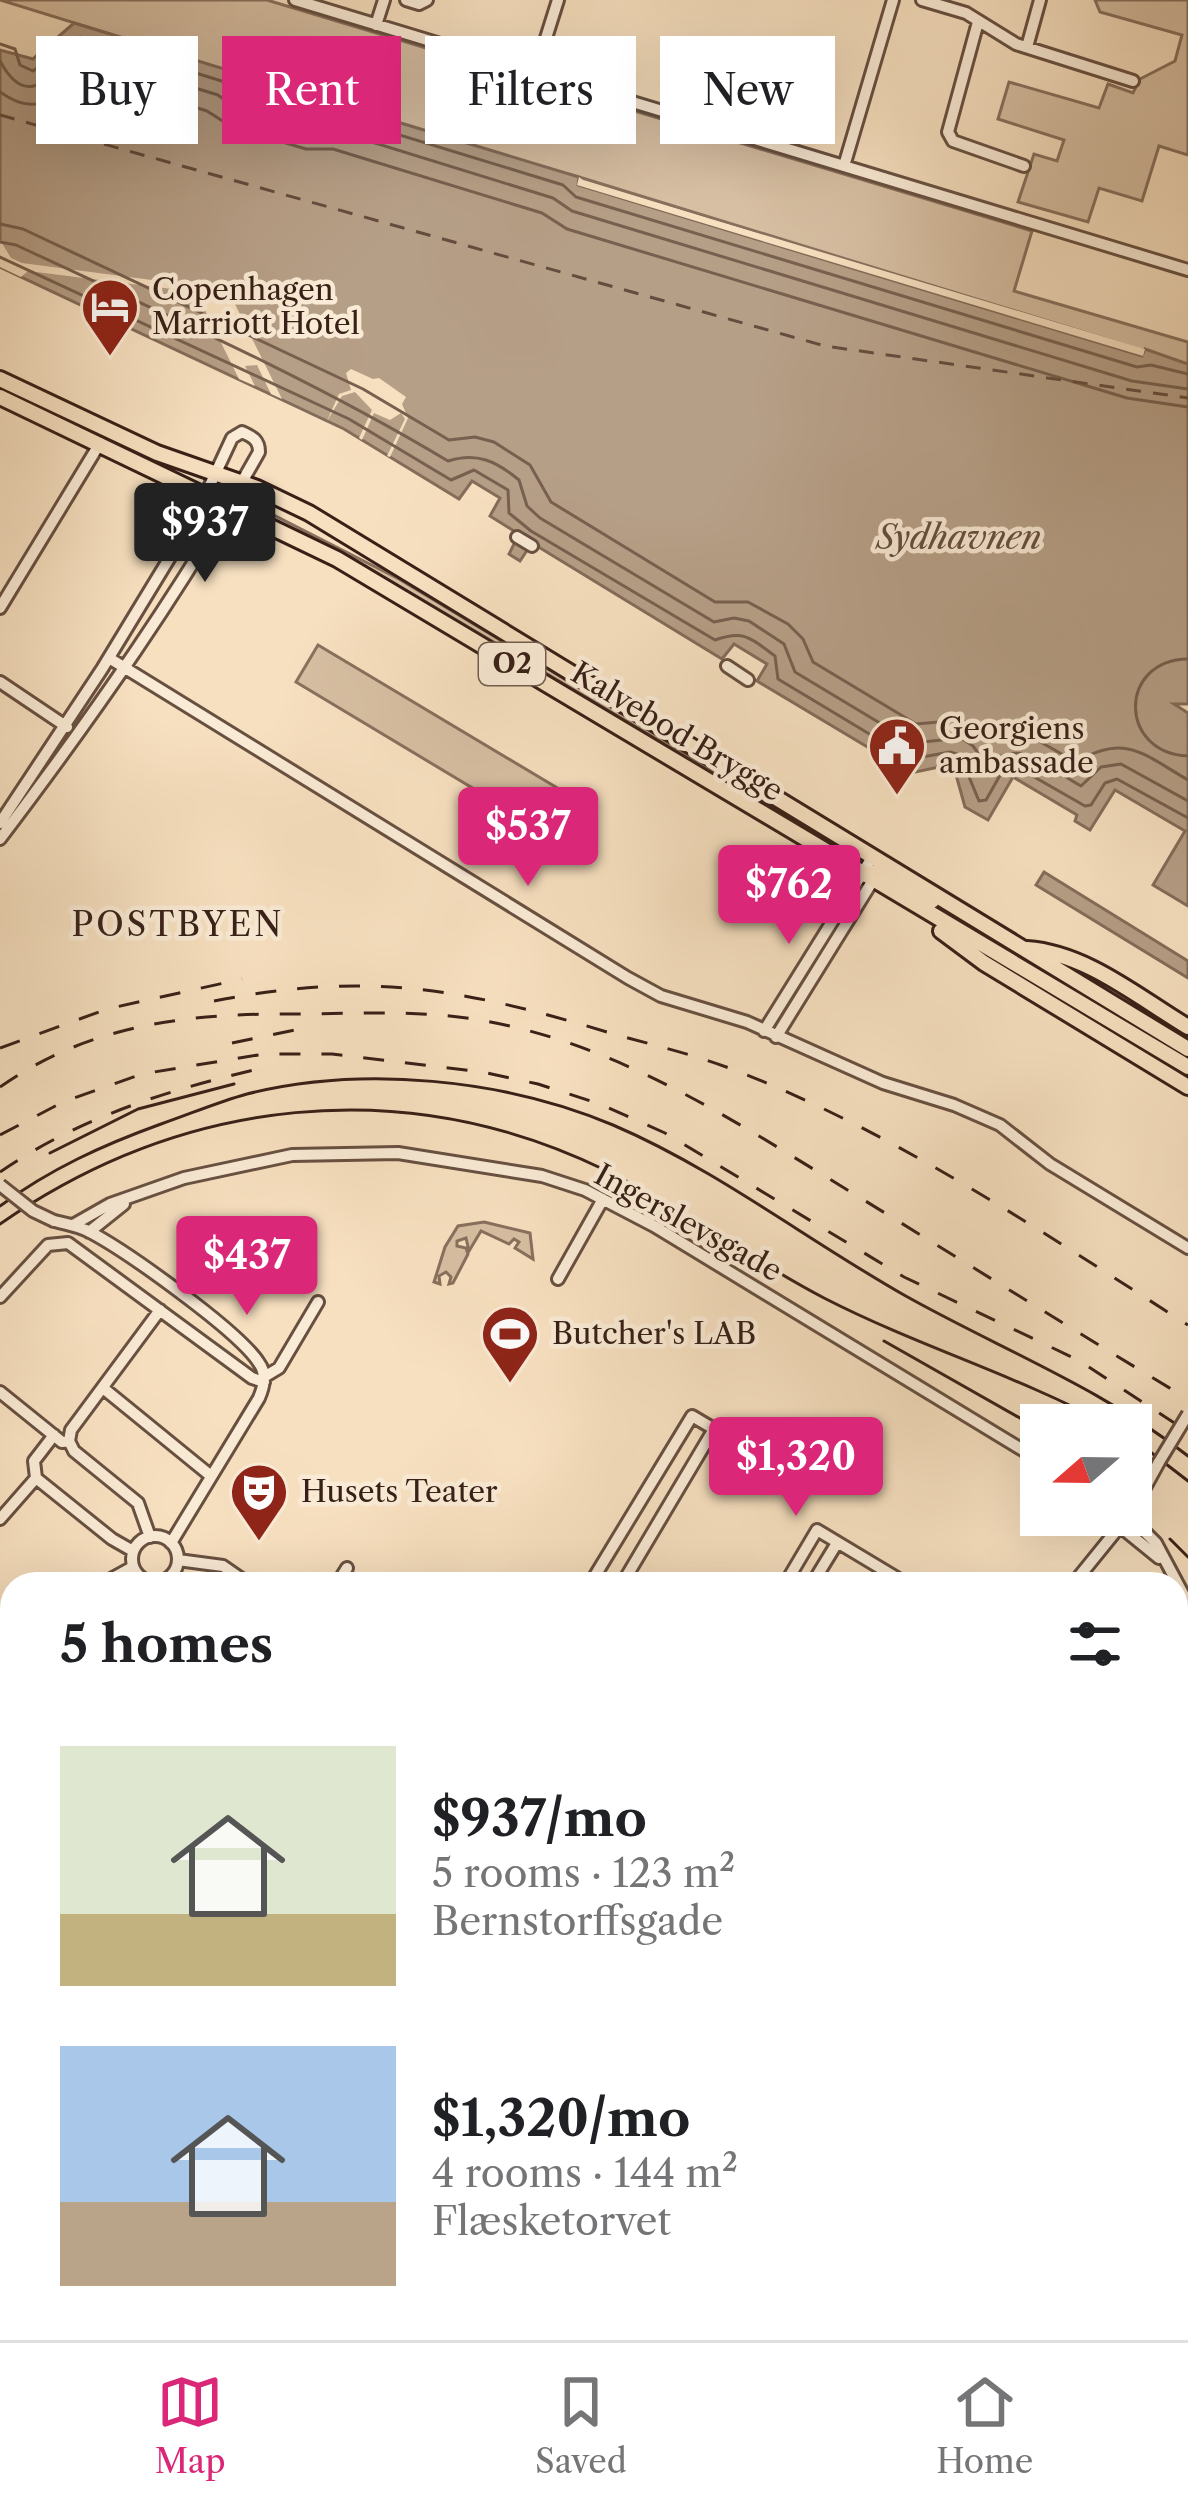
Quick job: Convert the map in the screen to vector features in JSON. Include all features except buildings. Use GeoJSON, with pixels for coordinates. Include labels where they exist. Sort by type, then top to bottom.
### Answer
{"type":"FeatureCollection","features":[{"type":"Feature","properties":{"kind":"main road","name":"Kalvebod Brygge"},"geometry":{"type":"LineString","coordinates":[[0,379],[157,453],[241,482],[309,513],[1188,1049]]}},
{"type":"Feature","properties":{"kind":"main road","name":"Kalvebod Brygge"},"geometry":{"type":"LineString","coordinates":[[0,397],[338,559],[1188,1067]]}},
{"type":"Feature","properties":{"kind":"main road"},"geometry":{"type":"LineString","coordinates":[[871,876],[960,911]]}},
{"type":"Feature","properties":{"kind":"main road"},"geometry":{"type":"LineString","coordinates":[[905,901],[984,963],[1188,1088]]}},
{"type":"Feature","properties":{"kind":"main road"},"geometry":{"type":"LineString","coordinates":[[1022,949],[1075,959],[1188,1027]]}},
{"type":"Feature","properties":{"kind":"street"},"geometry":{"type":"LineString","coordinates":[[297,0],[425,40]]}},
{"type":"Feature","properties":{"kind":"street"},"geometry":{"type":"LineString","coordinates":[[376,25],[384,0]]}},
{"type":"Feature","properties":{"kind":"street"},"geometry":{"type":"LineString","coordinates":[[406,0],[418,4],[427,0]]}},
{"type":"Feature","properties":{"kind":"street"},"geometry":{"type":"LineString","coordinates":[[547,36],[558,0]]}},
{"type":"Feature","properties":{"kind":"street"},"geometry":{"type":"LineString","coordinates":[[844,166],[893,0]]}},
{"type":"Feature","properties":{"kind":"street"},"geometry":{"type":"LineString","coordinates":[[922,0],[966,13],[1027,47],[1133,81]]}},
{"type":"Feature","properties":{"kind":"street"},"geometry":{"type":"LineString","coordinates":[[1027,47],[1040,0]]}},
{"type":"Feature","properties":{"kind":"street"},"geometry":{"type":"LineString","coordinates":[[978,22],[948,132],[953,141],[1024,166]]}},
{"type":"Feature","properties":{"kind":"street"},"geometry":{"type":"LineString","coordinates":[[636,103],[1188,270]]}},
{"type":"Feature","properties":{"kind":"street"},"geometry":{"type":"LineString","coordinates":[[0,823],[109,658],[207,496],[232,438],[242,432],[255,439],[260,452],[124,668],[0,839]]}},
{"type":"Feature","properties":{"kind":"street"},"geometry":{"type":"LineString","coordinates":[[0,608],[100,443]]}},
{"type":"Feature","properties":{"kind":"street"},"geometry":{"type":"LineString","coordinates":[[517,537],[532,547]]}},
{"type":"Feature","properties":{"kind":"street"},"geometry":{"type":"LineString","coordinates":[[109,658],[628,978],[661,996],[764,1030],[883,1083],[1000,1125],[1050,1164],[1188,1248]]}},
{"type":"Feature","properties":{"kind":"street"},"geometry":{"type":"LineString","coordinates":[[728,666],[748,680]]}},
{"type":"Feature","properties":{"kind":"street"},"geometry":{"type":"LineString","coordinates":[[0,682],[78,735]]}},
{"type":"Feature","properties":{"kind":"street"},"geometry":{"type":"LineString","coordinates":[[776,1037],[871,876],[873,856]]}},
{"type":"Feature","properties":{"kind":"street"},"geometry":{"type":"LineString","coordinates":[[764,1030],[871,876]]}},
{"type":"Feature","properties":{"kind":"street","name":"Ingerslevsgade"},"geometry":{"type":"LineString","coordinates":[[73,1225],[110,1204],[244,1162],[353,1152],[422,1155],[556,1180],[603,1198],[1020,1448]]}},
{"type":"Feature","properties":{"kind":"street"},"geometry":{"type":"LineString","coordinates":[[0,1185],[34,1212],[89,1232],[219,1325],[256,1358],[264,1379],[259,1398],[171,1543]]}},
{"type":"Feature","properties":{"kind":"street","name":"Ingerslevsgade"},"geometry":{"type":"LineString","coordinates":[[89,1232],[133,1198]]}},
{"type":"Feature","properties":{"kind":"street"},"geometry":{"type":"LineString","coordinates":[[558,1279],[603,1198]]}},
{"type":"Feature","properties":{"kind":"street"},"geometry":{"type":"LineString","coordinates":[[0,1297],[48,1245],[70,1244],[238,1368],[264,1379]]}},
{"type":"Feature","properties":{"kind":"street"},"geometry":{"type":"LineString","coordinates":[[264,1379],[278,1370],[318,1302]]}},
{"type":"Feature","properties":{"kind":"street"},"geometry":{"type":"LineString","coordinates":[[151,1537],[138,1503],[74,1451],[69,1441],[71,1430],[160,1310]]}},
{"type":"Feature","properties":{"kind":"street"},"geometry":{"type":"LineString","coordinates":[[103,1388],[212,1476]]}},
{"type":"Feature","properties":{"kind":"street"},"geometry":{"type":"LineString","coordinates":[[0,1392],[24,1418],[69,1441]]}},
{"type":"Feature","properties":{"kind":"street"},"geometry":{"type":"LineString","coordinates":[[1152,1474],[1188,1414]]}},
{"type":"Feature","properties":{"kind":"street"},"geometry":{"type":"LineString","coordinates":[[597,1572],[692,1416],[714,1429],[629,1572]]}},
{"type":"Feature","properties":{"kind":"street"},"geometry":{"type":"LineString","coordinates":[[54,1435],[34,1461],[36,1478],[133,1551]]}},
{"type":"Feature","properties":{"kind":"street"},"geometry":{"type":"LineString","coordinates":[[1152,1467],[1159,1462]]}},
{"type":"Feature","properties":{"kind":"street"},"geometry":{"type":"LineString","coordinates":[[2,1514],[36,1478]]}},
{"type":"Feature","properties":{"kind":"street"},"geometry":{"type":"LineString","coordinates":[[791,1572],[817,1530],[887,1572]]}},
{"type":"Feature","properties":{"kind":"street"},"geometry":{"type":"LineString","coordinates":[[1082,1572],[1111,1536]]}},
{"type":"Feature","properties":{"kind":"street"},"geometry":{"type":"LineString","coordinates":[[1142,1536],[1170,1572]]}},
{"type":"Feature","properties":{"kind":"street"},"geometry":{"type":"LineString","coordinates":[[137,1572],[133,1551],[151,1537],[171,1543],[178,1559]]}},
{"type":"Feature","properties":{"kind":"street"},"geometry":{"type":"LineString","coordinates":[[819,1572],[837,1543]]}},
{"type":"Feature","properties":{"kind":"street"},"geometry":{"type":"LineString","coordinates":[[169,1572],[178,1559]]}},
{"type":"Feature","properties":{"kind":"street"},"geometry":{"type":"LineString","coordinates":[[178,1559],[223,1566],[232,1572]]}},
{"type":"Feature","properties":{"kind":"street"},"geometry":{"type":"LineString","coordinates":[[124,1572],[133,1567]]}},
{"type":"Feature","properties":{"kind":"street"},"geometry":{"type":"LineString","coordinates":[[345,1572],[347,1568]]}},
{"type":"Feature","properties":{"kind":"shaded area"},"geometry":{"type":"Polygon","coordinates":[[[0,0],[267,0],[386,36],[222,36],[222,75],[198,65],[198,36],[117,36],[0,0]]]}},
{"type":"Feature","properties":{"kind":"shaded area"},"geometry":{"type":"Polygon","coordinates":[[[1095,0],[1188,0],[1188,155],[1159,146],[1142,201],[1099,188],[1088,222],[1018,202],[1034,154],[1057,161],[1064,140],[998,119],[1009,82],[1099,108],[1108,84],[1133,93],[1140,79],[1175,61],[1182,35],[1100,12],[1095,0]]]}},
{"type":"Feature","properties":{"kind":"shaded area"},"geometry":{"type":"Polygon","coordinates":[[[401,40],[425,48],[425,134],[401,127],[401,40]]]}},
{"type":"Feature","properties":{"kind":"shaded area"},"geometry":{"type":"Polygon","coordinates":[[[636,111],[660,119],[660,144],[744,144],[1032,231],[1014,291],[1188,342],[1188,364],[460,144],[636,144],[636,111]]]}},
{"type":"Feature","properties":{"kind":"shaded area"},"geometry":{"type":"Polygon","coordinates":[[[250,503],[399,579],[849,853],[340,551],[248,507],[250,503]]]}},
{"type":"Feature","properties":{"kind":"shaded area"},"geometry":{"type":"Polygon","coordinates":[[[318,645],[596,811],[574,849],[296,682],[318,645]]]}},
{"type":"Feature","properties":{"kind":"shaded area"},"geometry":{"type":"Polygon","coordinates":[[[484,1222],[530,1233],[533,1259],[515,1248],[519,1242],[514,1239],[509,1244],[481,1231],[469,1251],[466,1238],[457,1241],[468,1254],[453,1283],[449,1284],[451,1277],[446,1272],[439,1276],[440,1284],[434,1282],[445,1247],[458,1226],[484,1222]]]}},
{"type":"Feature","properties":{"kind":"water","name":"Sydhavnen"},"geometry":{"type":"Polygon","coordinates":[[[74,23],[116,36],[59,36],[74,23]]]}},
{"type":"Feature","properties":{"kind":"water","name":"Sydhavnen"},"geometry":{"type":"Polygon","coordinates":[[[0,50],[36,56],[36,144],[198,144],[198,61],[222,68],[222,144],[401,144],[401,123],[425,130],[425,144],[470,144],[579,177],[578,185],[1142,356],[1145,349],[1188,364],[1188,704],[1174,704],[1188,713],[1188,906],[1153,885],[1185,831],[1115,790],[1090,830],[1075,821],[1077,815],[1013,777],[988,820],[965,807],[953,764],[911,773],[757,681],[767,664],[734,644],[722,659],[532,543],[520,561],[509,554],[519,534],[490,516],[500,498],[472,481],[459,499],[344,429],[0,267],[0,50]]]}},
{"type":"Feature","properties":{"kind":"water"},"geometry":{"type":"Polygon","coordinates":[[[1044,872],[1188,961],[1188,978],[1036,885],[1044,872]]]}},
{"type":"Feature","properties":{"kind":"pier"},"geometry":{"type":"Polygon","coordinates":[[[579,177],[1145,349],[1143,356],[577,185],[579,177]]]}},
{"type":"Feature","properties":{"kind":"pier"},"geometry":{"type":"Polygon","coordinates":[[[0,240],[11,258],[22,263],[228,290],[282,399],[271,394],[257,365],[245,366],[255,386],[239,379],[196,292],[28,271],[21,277],[0,267],[0,240]]]}},
{"type":"Feature","properties":{"kind":"pier"},"geometry":{"type":"Polygon","coordinates":[[[351,369],[379,378],[406,397],[402,404],[408,418],[390,457],[405,419],[401,413],[390,420],[374,413],[362,440],[372,410],[355,392],[342,396],[327,421],[339,394],[351,390],[346,373],[351,369]]]}},
{"type":"Feature","properties":{"kind":"ferry route"},"geometry":{"type":"LineString","coordinates":[[0,115],[825,346],[1188,398]]}},
{"type":"Feature","properties":{"kind":"tram line"},"geometry":{"type":"LineString","coordinates":[[0,1206],[98,1149],[247,1094],[338,1080],[433,1081],[480,1087],[571,1109],[688,1162],[904,1295],[1121,1410],[1188,1456]]}},
{"type":"Feature","properties":{"kind":"tram line"},"geometry":{"type":"LineString","coordinates":[[50,1153],[138,1109],[234,1084]]}},
{"type":"Feature","properties":{"kind":"tram line"},"geometry":{"type":"LineString","coordinates":[[0,1224],[70,1181],[143,1148],[219,1125],[295,1113],[373,1111],[451,1119],[529,1139],[605,1170],[826,1299],[1066,1404]]}},
{"type":"Feature","properties":{"kind":"tram line"},"geometry":{"type":"LineString","coordinates":[[884,1341],[1020,1418]]}},
{"type":"Feature","properties":{"kind":"tram line"},"geometry":{"type":"LineString","coordinates":[[1152,1453],[1188,1481]]}},
{"type":"Feature","properties":{"kind":"tram line"},"geometry":{"type":"LineString","coordinates":[[1170,1539],[1188,1557]]}},
{"type":"Feature","properties":{"kind":"railway"},"geometry":{"type":"LineString","coordinates":[[0,1048],[107,1009],[242,979]]}},
{"type":"Feature","properties":{"kind":"railway"},"geometry":{"type":"LineString","coordinates":[[214,1001],[319,987],[413,989],[506,1004],[714,1063],[790,1093],[907,1152],[1188,1325]]}},
{"type":"Feature","properties":{"kind":"railway"},"geometry":{"type":"LineString","coordinates":[[0,1087],[33,1066],[101,1037],[209,1017],[411,1014],[460,1017],[535,1032],[631,1068],[723,1115],[1188,1399]]}},
{"type":"Feature","properties":{"kind":"railway"},"geometry":{"type":"LineString","coordinates":[[232,1043],[314,1026]]}},
{"type":"Feature","properties":{"kind":"railway"},"geometry":{"type":"LineString","coordinates":[[0,1135],[63,1102],[142,1074],[264,1054],[332,1054],[482,1072],[538,1084],[600,1104],[665,1133],[904,1277],[1078,1360],[1188,1432]]}},
{"type":"Feature","properties":{"kind":"railway"},"geometry":{"type":"LineString","coordinates":[[0,1172],[122,1109],[254,1070]]}},
{"type":"Feature","properties":{"kind":"place","name":"Copenhagen Marriott Hotel"},"geometry":{"type":"Point","coordinates":[110,358]}},
{"type":"Feature","properties":{"kind":"place","name":"Georgiens ambassade"},"geometry":{"type":"Point","coordinates":[897,797]}},
{"type":"Feature","properties":{"kind":"place","name":"Butcher's LAB"},"geometry":{"type":"Point","coordinates":[510,1385]}},
{"type":"Feature","properties":{"kind":"place","name":"Husets Teater"},"geometry":{"type":"Point","coordinates":[259,1543]}},
{"type":"Feature","properties":{"kind":"district","name":"POSTBYEN"},"geometry":{"type":"Point","coordinates":[178,924]}}]}
